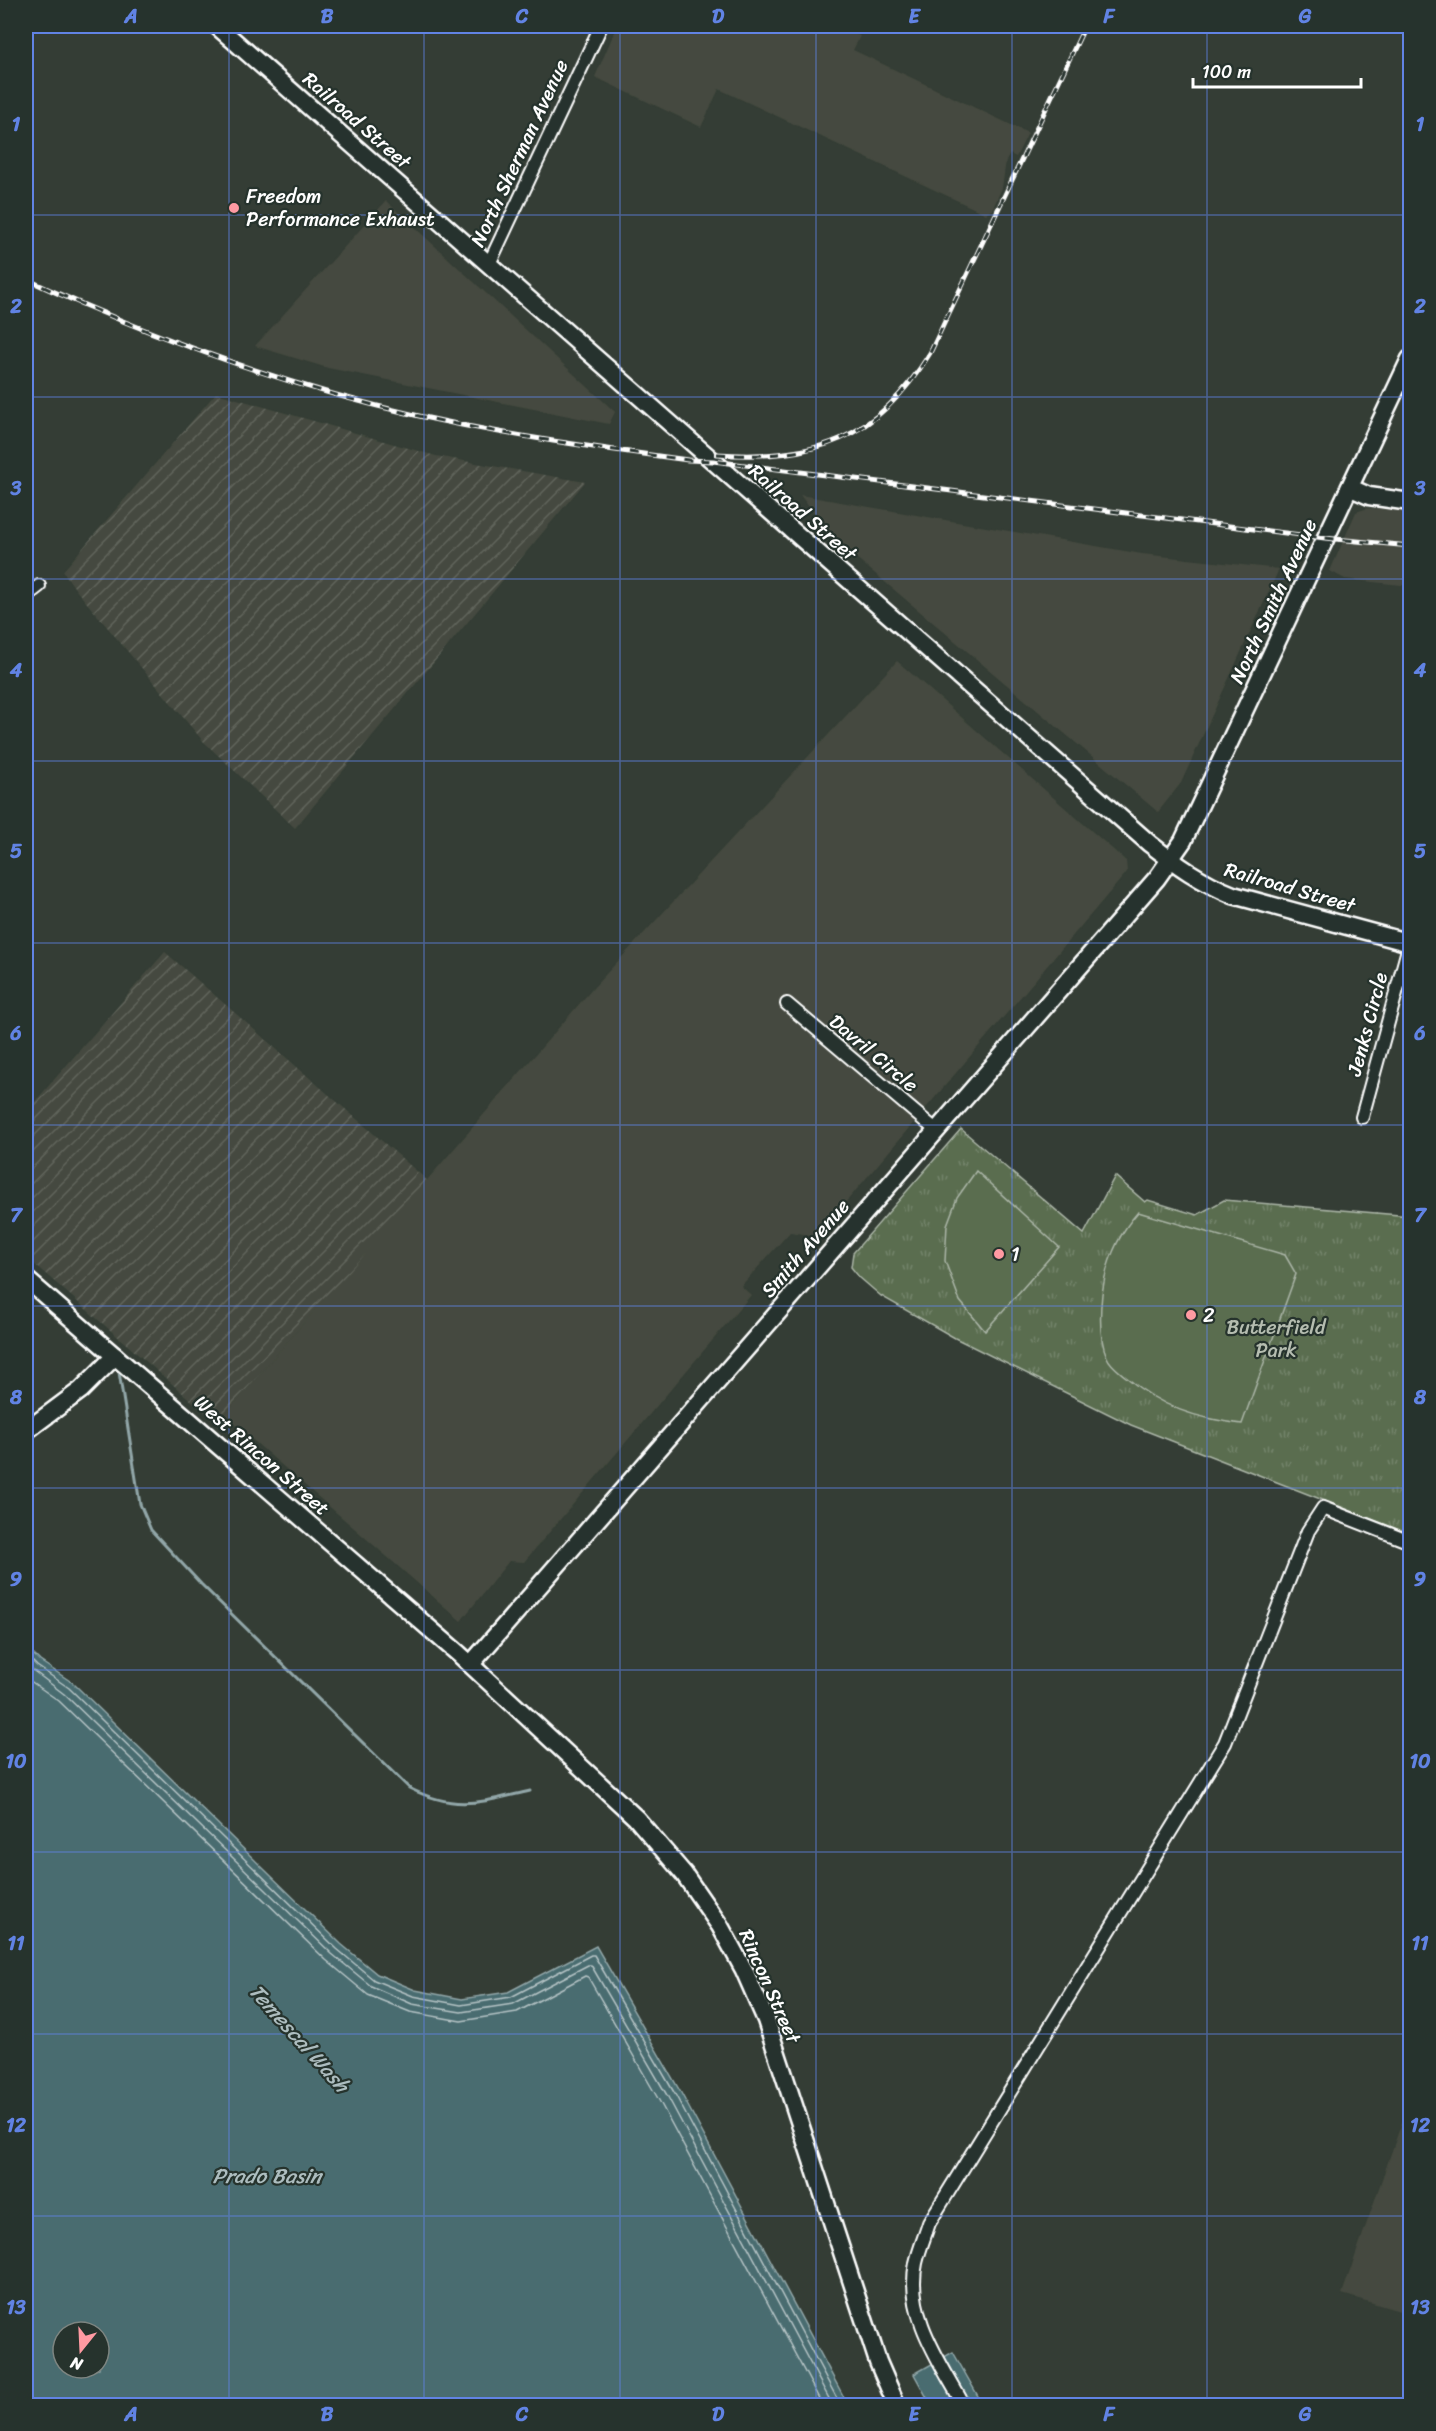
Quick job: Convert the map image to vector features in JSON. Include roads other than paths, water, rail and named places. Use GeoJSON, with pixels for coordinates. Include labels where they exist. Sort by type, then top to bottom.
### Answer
{"type":"FeatureCollection","features":[{"type":"Feature","properties":{"kind":"main road","name":"Railroad Street"},"geometry":{"type":"LineString","coordinates":[[217,26],[1170,860],[1207,884],[1233,895],[1410,942]]}},
{"type":"Feature","properties":{"kind":"main road","name":"North Smith Avenue"},"geometry":{"type":"LineString","coordinates":[[1170,860],[1183,841],[1410,359]]}},
{"type":"Feature","properties":{"kind":"main road"},"geometry":{"type":"LineString","coordinates":[[1351,488],[1370,496],[1410,502]]}},
{"type":"Feature","properties":{"kind":"main road","name":"Smith Avenue"},"geometry":{"type":"LineString","coordinates":[[471,1665],[1170,860]]}},
{"type":"Feature","properties":{"kind":"main road","name":"West Rincon Street"},"geometry":{"type":"LineString","coordinates":[[26,1279],[471,1665]]}},
{"type":"Feature","properties":{"kind":"main road"},"geometry":{"type":"LineString","coordinates":[[26,1431],[81,1390],[115,1356]]}},
{"type":"Feature","properties":{"kind":"main road","name":"Rincon Street"},"geometry":{"type":"LineString","coordinates":[[471,1665],[643,1825],[684,1874],[720,1926],[744,1970],[766,2020],[874,2351],[897,2406]]}},
{"type":"Feature","properties":{"kind":"street","name":"North Sherman Avenue"},"geometry":{"type":"LineString","coordinates":[[489,264],[601,26]]}},
{"type":"Feature","properties":{"kind":"street"},"geometry":{"type":"LineString","coordinates":[[26,596],[39,586]]}},
{"type":"Feature","properties":{"kind":"street","name":"Jenks Circle"},"geometry":{"type":"LineString","coordinates":[[1362,1117],[1410,942]]}},
{"type":"Feature","properties":{"kind":"street","name":"Davril Circle"},"geometry":{"type":"LineString","coordinates":[[787,1004],[937,1131]]}},
{"type":"Feature","properties":{"kind":"street"},"geometry":{"type":"LineString","coordinates":[[964,2406],[925,2335],[915,2298],[916,2264],[929,2223],[1225,1743],[1308,1531],[1323,1508],[1410,1542]]}},
{"type":"Feature","properties":{"kind":"water","name":"Prado Basin"},"geometry":{"type":"Polygon","coordinates":[[[26,1647],[40,1661],[73,1683],[341,1944],[377,1974],[415,1990],[462,1999],[508,1992],[596,1946],[680,2091],[848,2405],[26,2405],[26,1647]]]}},
{"type":"Feature","properties":{"kind":"water"},"geometry":{"type":"Polygon","coordinates":[[[953,2352],[983,2405],[931,2405],[914,2374],[953,2352]]]}},
{"type":"Feature","properties":{"kind":"waterway"},"geometry":{"type":"LineString","coordinates":[[119,1372],[140,1504],[151,1530],[201,1584],[409,1788],[441,1800],[469,1803],[530,1791]]}},
{"type":"Feature","properties":{"kind":"railway"},"geometry":{"type":"LineString","coordinates":[[717,454],[784,453],[813,448],[840,439],[865,425],[888,406],[910,383],[930,353],[1085,26]]}},
{"type":"Feature","properties":{"kind":"railway"},"geometry":{"type":"LineString","coordinates":[[26,279],[121,321],[219,358],[368,404],[486,430],[688,460],[713,461],[1325,538],[1410,546]]}},
{"type":"Feature","properties":{"kind":"place","name":"Freedom Performance Exhaust"},"geometry":{"type":"Point","coordinates":[234,208]}},
{"type":"Feature","properties":{"kind":"place","name":"1"},"geometry":{"type":"Point","coordinates":[999,1254]}},
{"type":"Feature","properties":{"kind":"place","name":"2"},"geometry":{"type":"Point","coordinates":[1191,1315]}},
{"type":"Feature","properties":{"kind":"park label","name":"Butterfield Park"},"geometry":{"type":"Point","coordinates":[1276,1338]}},
{"type":"Feature","properties":{"kind":"water label","name":"Temescal Wash"},"geometry":{"type":"Point","coordinates":[299,2038]}}]}
